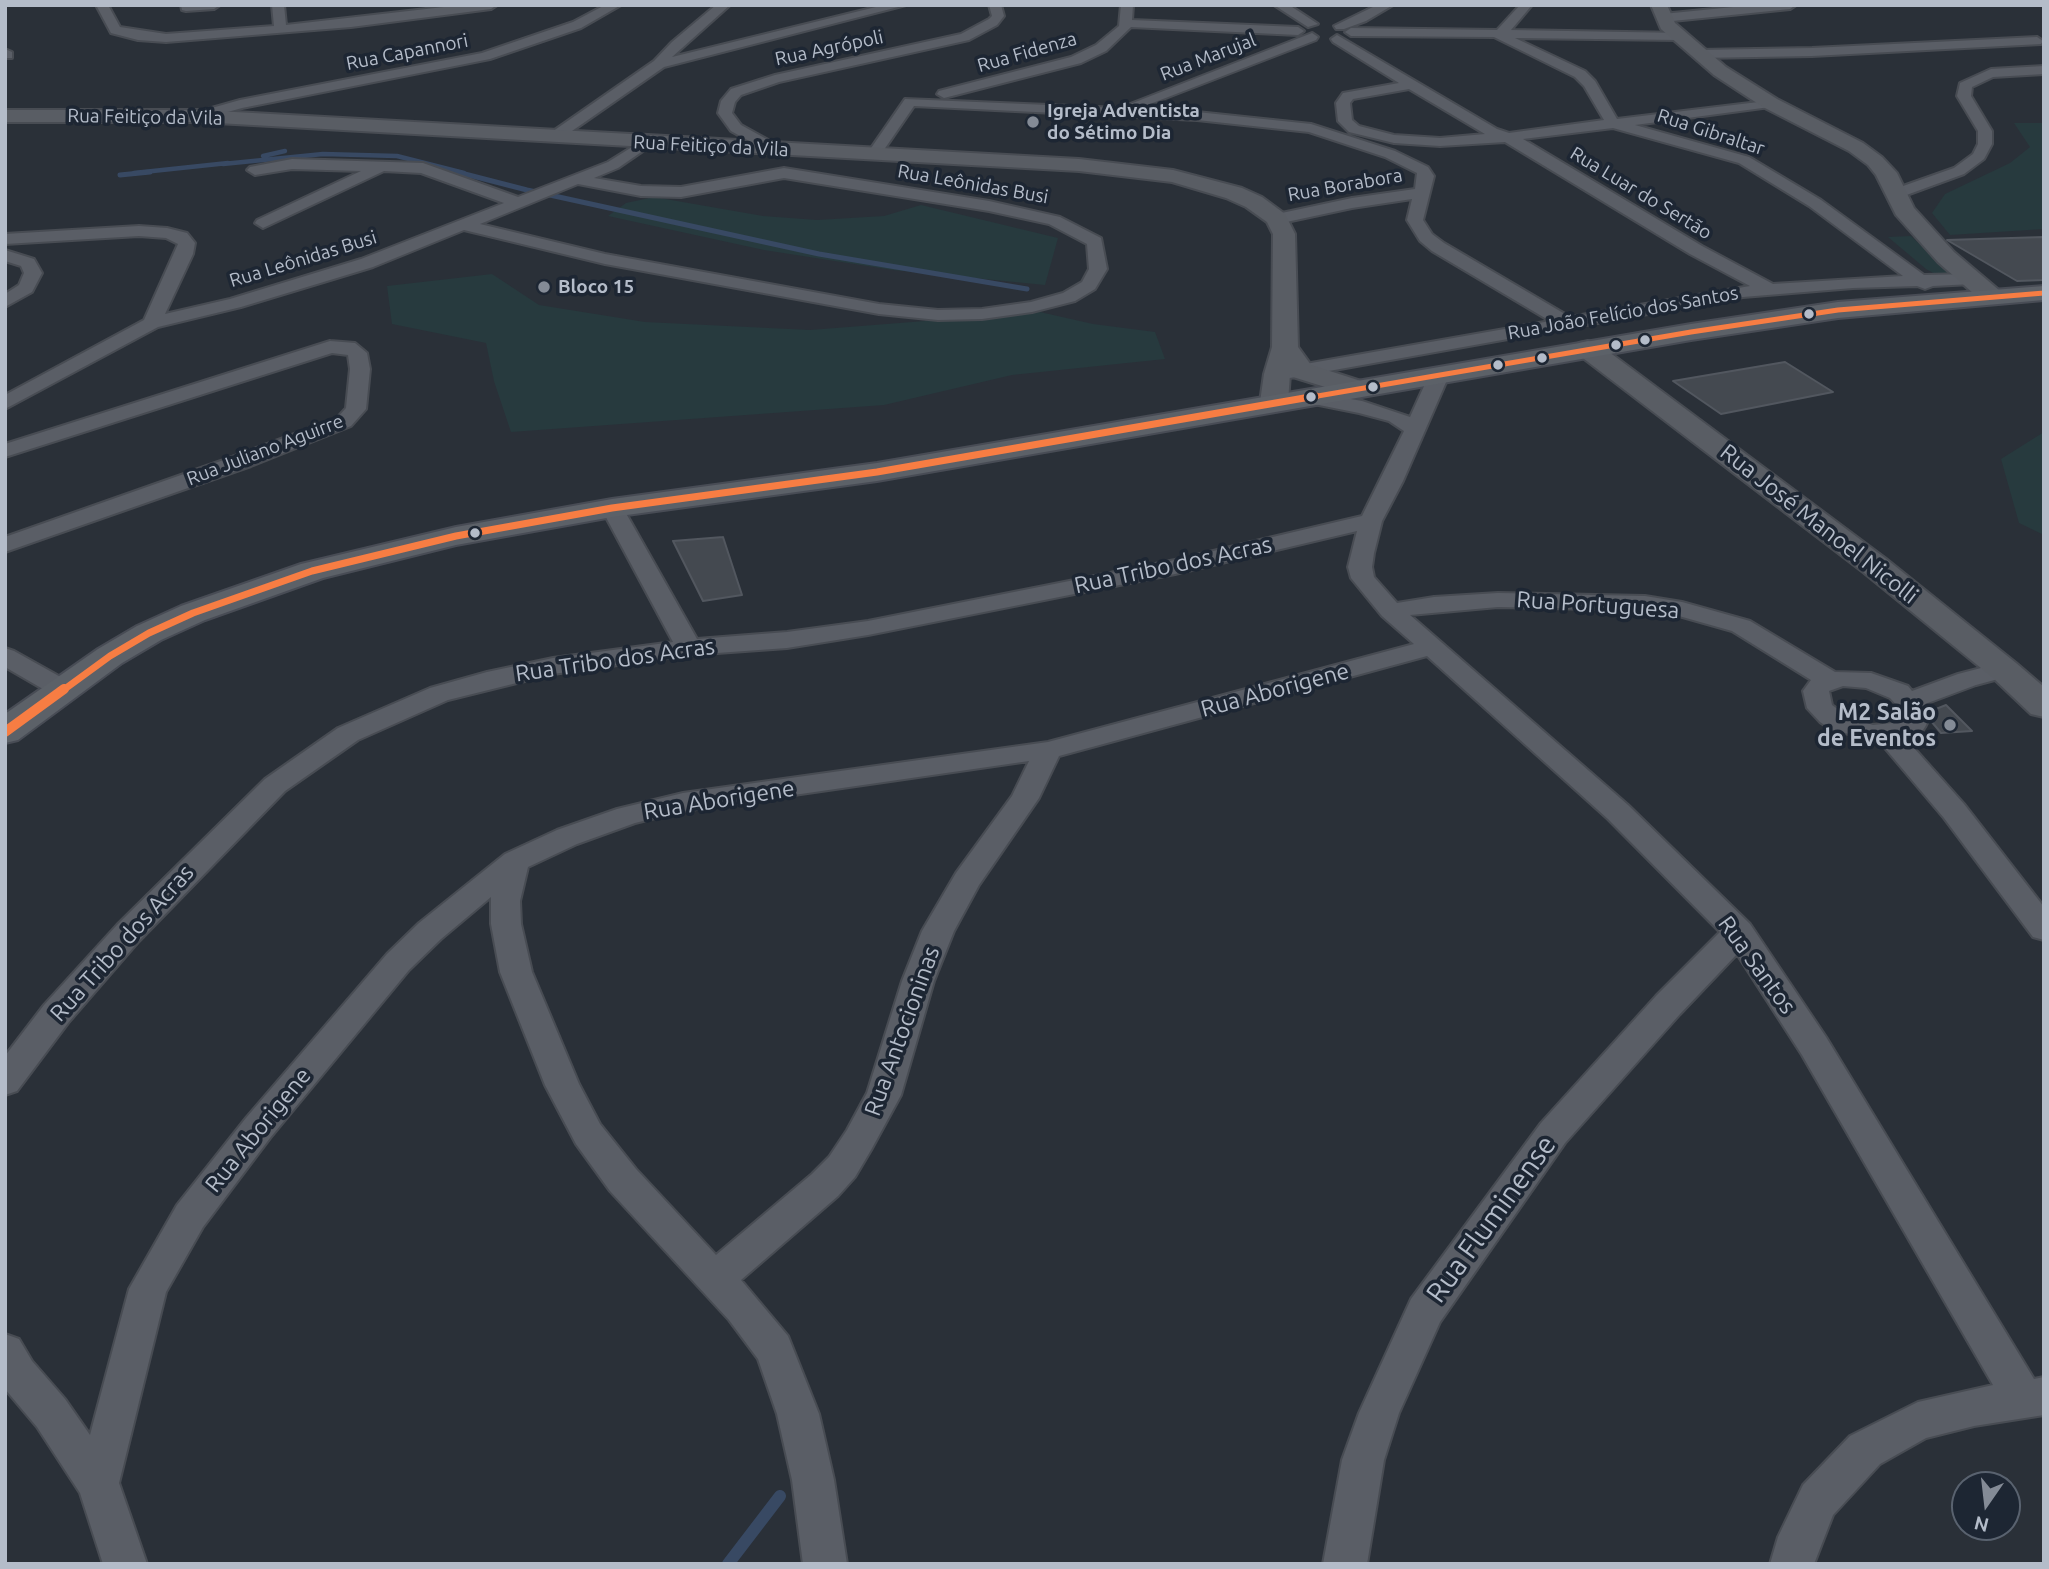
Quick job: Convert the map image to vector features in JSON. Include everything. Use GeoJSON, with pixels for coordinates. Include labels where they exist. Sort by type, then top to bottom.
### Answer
{"type":"FeatureCollection","features":[{"type":"Feature","properties":{"kind":"main road"},"geometry":{"type":"LineString","coordinates":[[5,732],[110,656],[149,633],[206,609],[312,571],[456,536],[612,508],[868,473],[1290,386],[1354,388],[1824,312],[1947,299],[2044,293]]}},
{"type":"Feature","properties":{"kind":"street"},"geometry":{"type":"LineString","coordinates":[[102,5],[115,30],[135,36],[174,37],[281,30],[491,5]]}},
{"type":"Feature","properties":{"kind":"street"},"geometry":{"type":"LineString","coordinates":[[186,7],[214,5]]}},
{"type":"Feature","properties":{"kind":"street"},"geometry":{"type":"LineString","coordinates":[[278,5],[281,30]]}},
{"type":"Feature","properties":{"kind":"street"},"geometry":{"type":"LineString","coordinates":[[379,5],[386,19]]}},
{"type":"Feature","properties":{"kind":"street","name":"Rua Capannori"},"geometry":{"type":"LineString","coordinates":[[199,116],[240,104],[475,58],[577,25],[615,5]]}},
{"type":"Feature","properties":{"kind":"street"},"geometry":{"type":"LineString","coordinates":[[554,137],[659,64],[724,5]]}},
{"type":"Feature","properties":{"kind":"street"},"geometry":{"type":"LineString","coordinates":[[659,64],[900,5]]}},
{"type":"Feature","properties":{"kind":"street","name":"Rua Agrópoli"},"geometry":{"type":"LineString","coordinates":[[774,149],[736,128],[724,113],[728,101],[736,93],[775,79],[965,37],[993,22],[998,16],[995,5]]}},
{"type":"Feature","properties":{"kind":"street"},"geometry":{"type":"LineString","coordinates":[[1127,5],[1127,23],[1298,31],[1679,36]]}},
{"type":"Feature","properties":{"kind":"street"},"geometry":{"type":"LineString","coordinates":[[1280,5],[1312,31]]}},
{"type":"Feature","properties":{"kind":"street"},"geometry":{"type":"LineString","coordinates":[[1343,32],[1387,5]]}},
{"type":"Feature","properties":{"kind":"street"},"geometry":{"type":"LineString","coordinates":[[1499,34],[1520,15],[1526,5]]}},
{"type":"Feature","properties":{"kind":"street"},"geometry":{"type":"LineString","coordinates":[[1661,12],[1790,5]]}},
{"type":"Feature","properties":{"kind":"street"},"geometry":{"type":"LineString","coordinates":[[1661,12],[1679,36],[1699,54],[1770,103],[1866,154],[1886,173],[1895,194],[1922,231],[1991,296]]}},
{"type":"Feature","properties":{"kind":"street","name":"Rua Fidenza"},"geometry":{"type":"LineString","coordinates":[[910,102],[1076,60],[1101,48],[1127,23]]}},
{"type":"Feature","properties":{"kind":"street","name":"Rua Marujal"},"geometry":{"type":"LineString","coordinates":[[1118,112],[1312,31]]}},
{"type":"Feature","properties":{"kind":"street","name":"Rua Luar do Sertão"},"geometry":{"type":"LineString","coordinates":[[1343,32],[1411,85],[1659,234],[1744,292]]}},
{"type":"Feature","properties":{"kind":"street"},"geometry":{"type":"LineString","coordinates":[[1499,34],[1580,74],[1590,84],[1613,123]]}},
{"type":"Feature","properties":{"kind":"street"},"geometry":{"type":"LineString","coordinates":[[1699,54],[1812,52],[2037,41]]}},
{"type":"Feature","properties":{"kind":"street"},"geometry":{"type":"LineString","coordinates":[[1895,194],[1958,171],[1979,156],[1985,144],[1985,131],[1964,96],[1965,86],[1991,74],[2044,70]]}},
{"type":"Feature","properties":{"kind":"street"},"geometry":{"type":"LineString","coordinates":[[1347,133],[1344,99],[1411,85]]}},
{"type":"Feature","properties":{"kind":"street"},"geometry":{"type":"LineString","coordinates":[[874,154],[910,102],[1118,112],[1283,124],[1407,142],[1498,136],[1770,103]]}},
{"type":"Feature","properties":{"kind":"street","name":"Rua Feitiço da Vila"},"geometry":{"type":"LineString","coordinates":[[5,116],[199,116],[1104,167],[1173,176],[1234,193],[1254,202],[1277,219]]}},
{"type":"Feature","properties":{"kind":"street","name":"Rua Gibraltar"},"geometry":{"type":"LineString","coordinates":[[1613,123],[1744,160],[1815,203],[1947,299]]}},
{"type":"Feature","properties":{"kind":"street"},"geometry":{"type":"LineString","coordinates":[[1347,133],[1423,170],[1426,176],[1415,220],[1426,237],[1438,247],[1565,322]]}},
{"type":"Feature","properties":{"kind":"street"},"geometry":{"type":"LineString","coordinates":[[1391,154],[1394,147],[1407,142]]}},
{"type":"Feature","properties":{"kind":"street","name":"Rua Leônidas Busi"},"geometry":{"type":"LineString","coordinates":[[152,323],[235,303],[326,276],[579,180],[613,165],[645,143]]}},
{"type":"Feature","properties":{"kind":"street"},"geometry":{"type":"LineString","coordinates":[[255,170],[292,164],[385,166],[435,172],[520,203]]}},
{"type":"Feature","properties":{"kind":"street"},"geometry":{"type":"LineString","coordinates":[[263,223],[385,166]]}},
{"type":"Feature","properties":{"kind":"street","name":"Rua Leônidas Busi"},"geometry":{"type":"LineString","coordinates":[[464,225],[606,259],[879,309],[938,315],[982,314],[1032,307],[1069,297],[1088,285],[1098,269],[1095,242],[1054,220],[989,206],[784,173],[681,192],[641,191],[579,180]]}},
{"type":"Feature","properties":{"kind":"street","name":"Rua Borabora"},"geometry":{"type":"LineString","coordinates":[[1277,219],[1375,199],[1421,193]]}},
{"type":"Feature","properties":{"kind":"street"},"geometry":{"type":"LineString","coordinates":[[1277,219],[1284,234],[1285,347],[1290,386],[1396,417],[1416,429]]}},
{"type":"Feature","properties":{"kind":"street"},"geometry":{"type":"LineString","coordinates":[[5,239],[139,231],[167,233],[181,237],[187,243],[152,323],[5,403]]}},
{"type":"Feature","properties":{"kind":"street","name":"Rua Luar do Sertão"},"geometry":{"type":"LineString","coordinates":[[1659,234],[1769,289]]}},
{"type":"Feature","properties":{"kind":"street"},"geometry":{"type":"LineString","coordinates":[[5,255],[28,263],[33,273],[26,288],[5,302]]}},
{"type":"Feature","properties":{"kind":"street","name":"Rua João Felício dos Santos"},"geometry":{"type":"LineString","coordinates":[[1290,386],[1565,322],[1744,292],[1972,279]]}},
{"type":"Feature","properties":{"kind":"street","name":"Rua Juliano Aguirre"},"geometry":{"type":"LineString","coordinates":[[5,451],[330,347],[348,347],[357,353],[360,369],[356,409],[344,422],[243,461],[5,545]]}},
{"type":"Feature","properties":{"kind":"street","name":"Rua José Manoel Nicolli"},"geometry":{"type":"LineString","coordinates":[[1588,349],[1874,565],[2004,670],[2044,706]]}},
{"type":"Feature","properties":{"kind":"street","name":"Rua Santos"},"geometry":{"type":"LineString","coordinates":[[1440,373],[1371,521],[1360,568],[1363,578],[1391,611],[1618,812],[1739,932],[1814,1046],[2034,1398]]}},
{"type":"Feature","properties":{"kind":"street"},"geometry":{"type":"LineString","coordinates":[[612,508],[689,647]]}},
{"type":"Feature","properties":{"kind":"street","name":"Rua Tribo dos Acras"},"geometry":{"type":"LineString","coordinates":[[5,1082],[56,1014],[128,933],[275,785],[348,734],[439,694],[487,680],[553,666],[689,647],[787,640],[868,628],[1175,567],[1371,521]]}},
{"type":"Feature","properties":{"kind":"street","name":"Rua Portuguesa"},"geometry":{"type":"LineString","coordinates":[[1391,611],[1434,604],[1498,600],[1610,602],[1670,607],[1741,626],[1830,680]]}},
{"type":"Feature","properties":{"kind":"street","name":"Rua Aborigene"},"geometry":{"type":"LineString","coordinates":[[98,1483],[148,1289],[190,1216],[258,1128],[398,962],[430,930],[514,861],[567,837],[627,816],[682,802],[1048,750],[1433,647]]}},
{"type":"Feature","properties":{"kind":"street"},"geometry":{"type":"LineString","coordinates":[[5,656],[64,690]]}},
{"type":"Feature","properties":{"kind":"street"},"geometry":{"type":"LineString","coordinates":[[1909,701],[1967,679],[2004,670]]}},
{"type":"Feature","properties":{"kind":"street"},"geometry":{"type":"LineString","coordinates":[[1849,678],[1871,681],[1892,689],[1909,701],[1916,710],[1917,717],[1912,727],[1902,732],[1887,734],[1856,730],[1829,716],[1820,708],[1816,691],[1821,684],[1830,680],[1849,678]]}},
{"type":"Feature","properties":{"kind":"street"},"geometry":{"type":"LineString","coordinates":[[1887,734],[1954,811],[2044,929]]}},
{"type":"Feature","properties":{"kind":"street","name":"Rua Antocioninas"},"geometry":{"type":"LineString","coordinates":[[715,1279],[825,1185],[842,1167],[859,1140],[884,1095],[918,981],[938,931],[967,880],[1025,798],[1048,750]]}},
{"type":"Feature","properties":{"kind":"street"},"geometry":{"type":"LineString","coordinates":[[514,861],[505,901],[506,924],[516,972],[562,1085],[588,1134],[623,1180],[743,1308],[774,1349],[798,1414],[813,1480],[825,1564]]}},
{"type":"Feature","properties":{"kind":"street","name":"Rua Fluminense"},"geometry":{"type":"LineString","coordinates":[[1345,1564],[1363,1460],[1379,1413],[1425,1311],[1553,1133],[1668,1005],[1739,932]]}},
{"type":"Feature","properties":{"kind":"street"},"geometry":{"type":"LineString","coordinates":[[5,1352],[18,1374],[51,1413],[98,1483],[125,1564]]}},
{"type":"Feature","properties":{"kind":"street"},"geometry":{"type":"LineString","coordinates":[[1792,1564],[1794,1553],[1818,1500],[1866,1450],[1919,1421],[2034,1398]]}},
{"type":"Feature","properties":{"kind":"green space"},"geometry":{"type":"Polygon","coordinates":[[[2014,123],[2044,123],[2044,229],[1950,235],[1932,213],[1945,194],[2010,163],[2030,147],[2014,123]]]}},
{"type":"Feature","properties":{"kind":"green space"},"geometry":{"type":"Polygon","coordinates":[[[654,197],[763,216],[817,220],[884,216],[921,205],[1058,238],[1045,285],[893,270],[764,250],[608,216],[626,203],[654,197]]]}},
{"type":"Feature","properties":{"kind":"green space"},"geometry":{"type":"Polygon","coordinates":[[[1911,236],[1948,272],[1947,275],[1937,275],[1926,269],[1888,237],[1911,236]]]}},
{"type":"Feature","properties":{"kind":"green space"},"geometry":{"type":"Polygon","coordinates":[[[492,274],[539,305],[645,322],[810,330],[1040,312],[1093,324],[1155,332],[1165,359],[1012,375],[884,405],[511,432],[494,381],[486,343],[392,324],[387,286],[492,274]]]}},
{"type":"Feature","properties":{"kind":"green space"},"geometry":{"type":"Polygon","coordinates":[[[2044,432],[2044,535],[2019,523],[2001,459],[2044,432]]]}},
{"type":"Feature","properties":{"kind":"building"},"geometry":{"type":"Polygon","coordinates":[[[2044,237],[2044,280],[2017,281],[1947,240],[2044,237]]]}},
{"type":"Feature","properties":{"kind":"building"},"geometry":{"type":"Polygon","coordinates":[[[1785,362],[1833,392],[1721,414],[1673,381],[1785,362]]]}},
{"type":"Feature","properties":{"kind":"building"},"geometry":{"type":"Polygon","coordinates":[[[723,537],[742,595],[703,601],[673,541],[723,537]]]}},
{"type":"Feature","properties":{"kind":"building","name":"M2 Salão de Eventos"},"geometry":{"type":"Polygon","coordinates":[[[1946,705],[1972,731],[1941,733],[1931,721],[1931,711],[1946,705]]]}},
{"type":"Feature","properties":{"kind":"waterway"},"geometry":{"type":"LineString","coordinates":[[263,156],[285,151]]}},
{"type":"Feature","properties":{"kind":"waterway"},"geometry":{"type":"LineString","coordinates":[[223,164],[323,154],[397,156],[464,173]]}},
{"type":"Feature","properties":{"kind":"waterway"},"geometry":{"type":"LineString","coordinates":[[134,173],[228,163]]}},
{"type":"Feature","properties":{"kind":"waterway"},"geometry":{"type":"LineString","coordinates":[[120,175],[150,172]]}},
{"type":"Feature","properties":{"kind":"waterway"},"geometry":{"type":"LineString","coordinates":[[457,172],[819,254],[1027,289]]}},
{"type":"Feature","properties":{"kind":"waterway"},"geometry":{"type":"LineString","coordinates":[[728,1564],[780,1496]]}},
{"type":"Feature","properties":{"kind":"transit line"},"geometry":{"type":"LineString","coordinates":[[5,732],[110,656],[149,633],[193,613],[312,571],[456,536],[612,508],[877,472],[1691,332],[1838,310],[2044,293]]}},
{"type":"Feature","properties":{"kind":"place","name":"Igreja Adventista do Sétimo Dia"},"geometry":{"type":"Point","coordinates":[1033,122]}},
{"type":"Feature","properties":{"kind":"place","name":"Bloco 15"},"geometry":{"type":"Point","coordinates":[544,287]}},
{"type":"Feature","properties":{"kind":"place","name":"M2 Salão de Eventos"},"geometry":{"type":"Point","coordinates":[1950,725]}}]}
